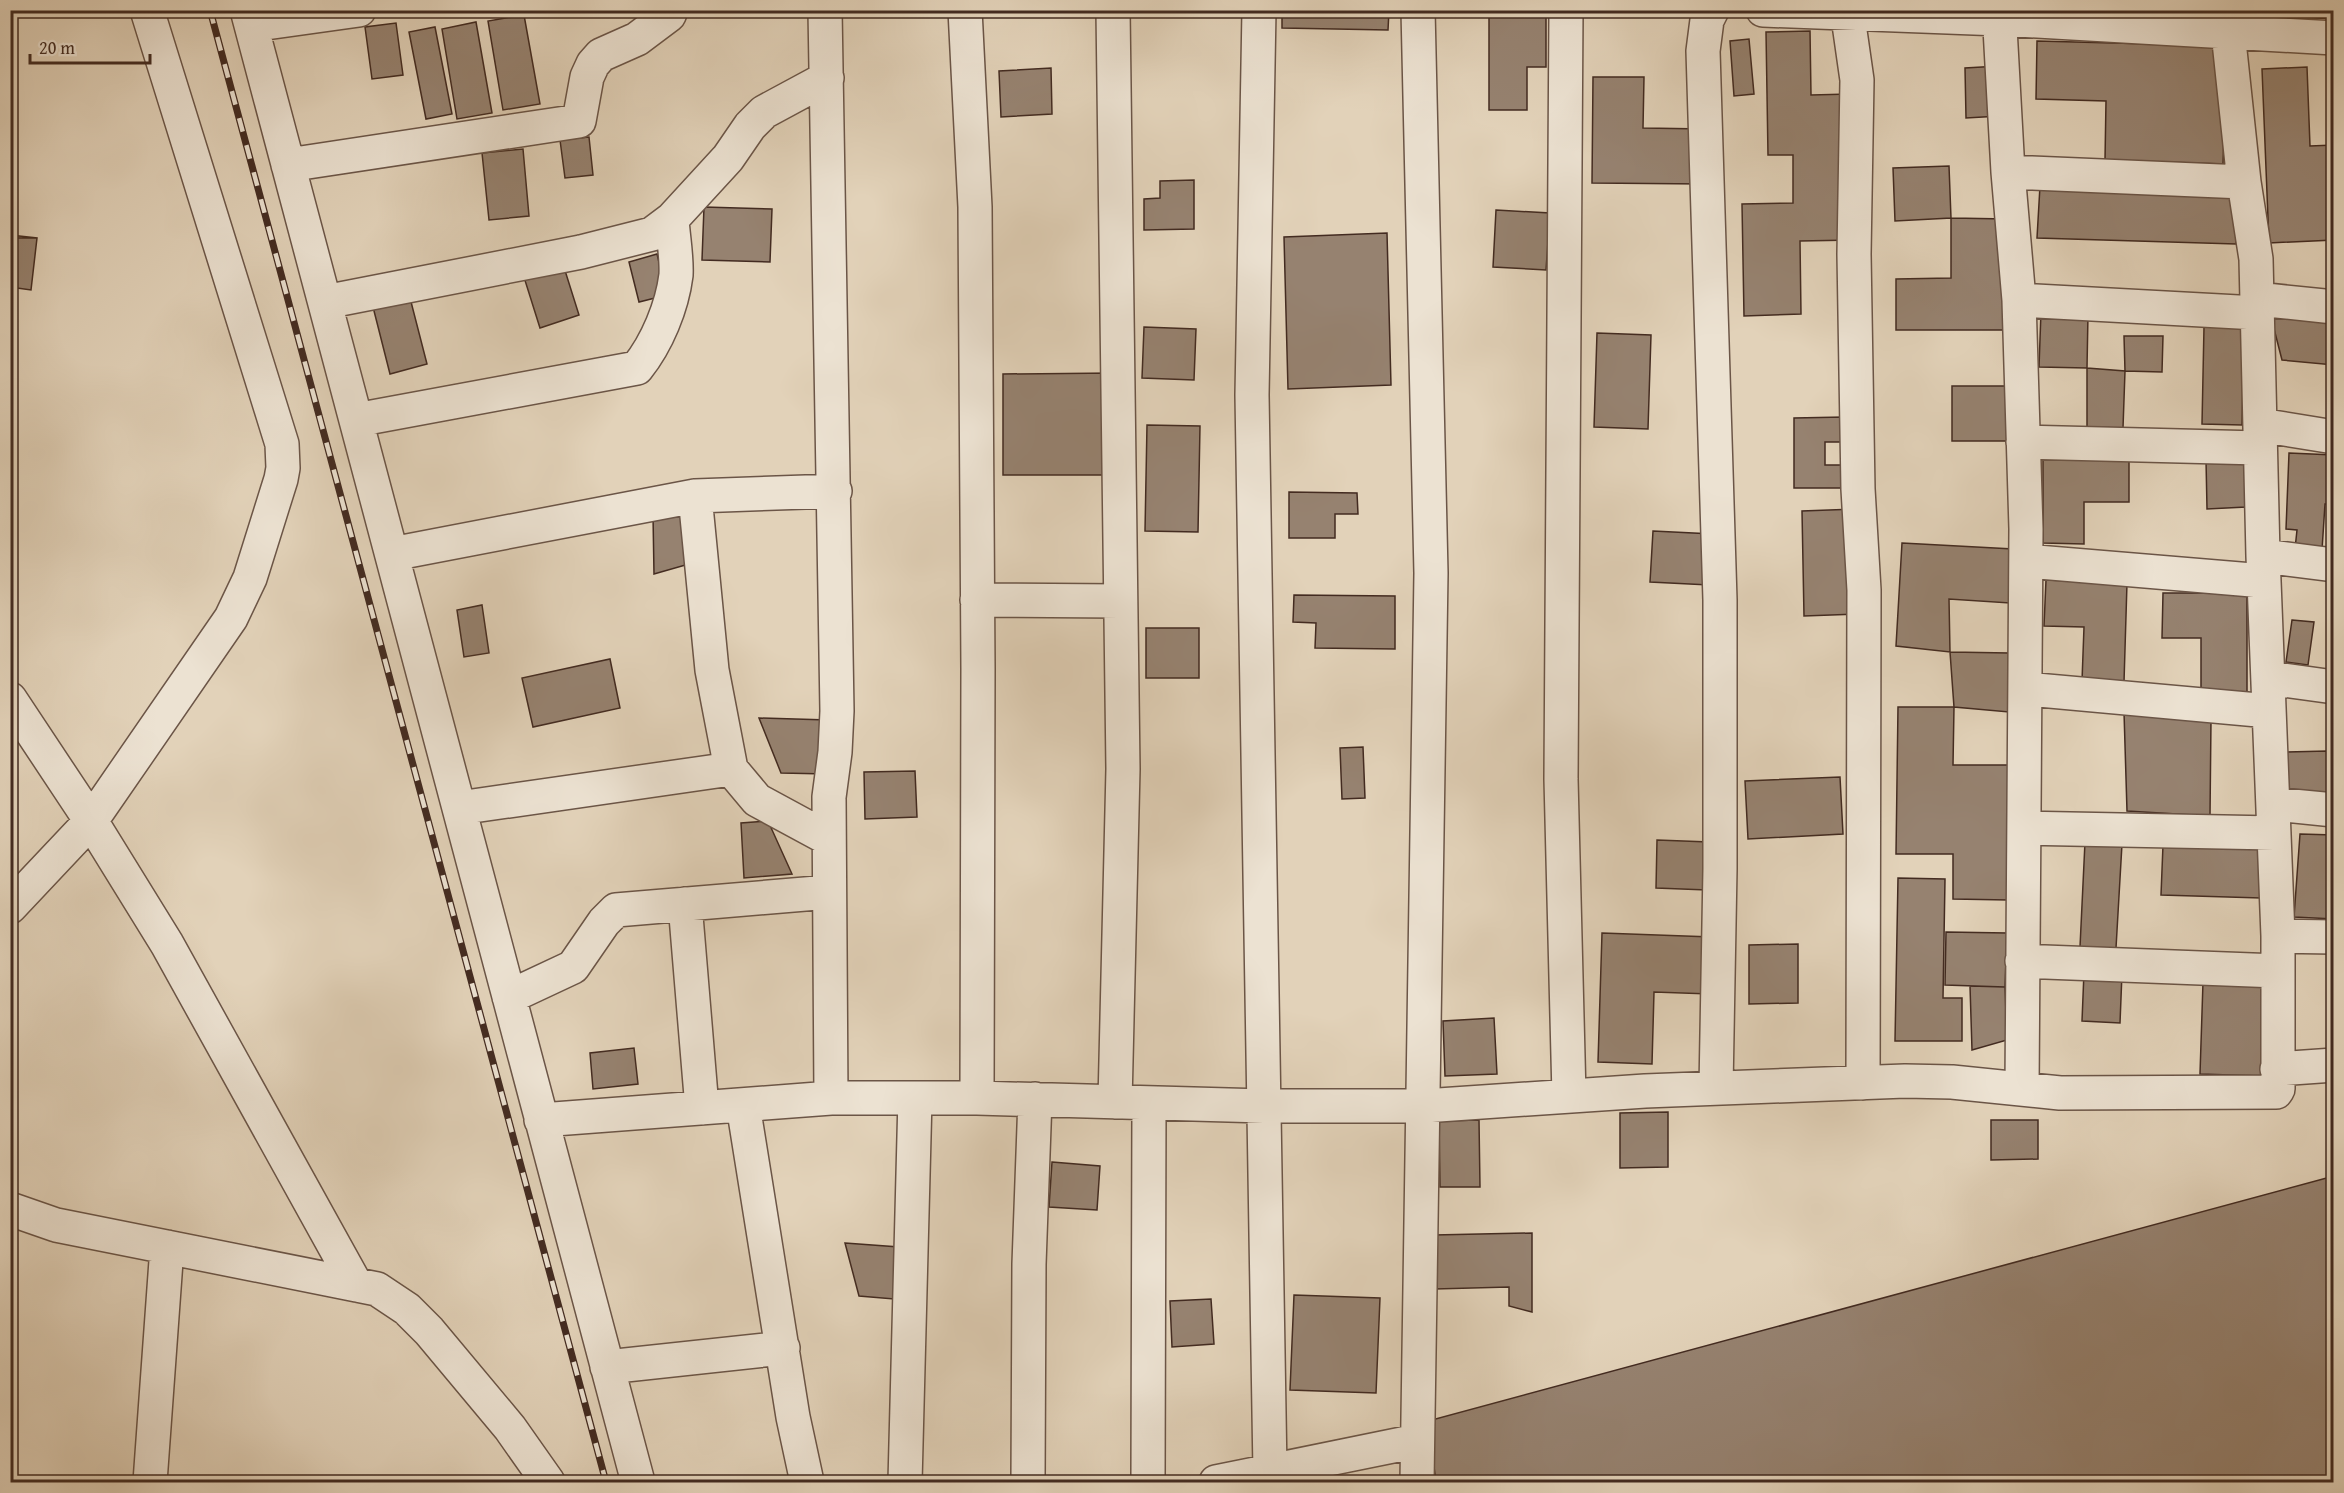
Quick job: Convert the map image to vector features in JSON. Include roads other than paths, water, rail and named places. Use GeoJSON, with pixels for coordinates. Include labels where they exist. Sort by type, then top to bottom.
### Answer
{"type":"FeatureCollection","features":[{"type":"Feature","properties":{"kind":"street"},"geometry":{"type":"LineString","coordinates":[[12,901],[91,821],[231,618],[250,578],[283,468],[282,444],[147,10]]}},
{"type":"Feature","properties":{"kind":"street"},"geometry":{"type":"LineString","coordinates":[[359,10],[249,18],[638,1482]]}},
{"type":"Feature","properties":{"kind":"street"},"geometry":{"type":"LineString","coordinates":[[288,165],[579,121],[587,77],[601,55],[637,39],[669,15],[672,10]]}},
{"type":"Feature","properties":{"kind":"street"},"geometry":{"type":"LineString","coordinates":[[825,10],[837,711],[836,752],[829,797],[831,1098]]}},
{"type":"Feature","properties":{"kind":"street"},"geometry":{"type":"LineString","coordinates":[[965,10],[975,207],[977,1098]]}},
{"type":"Feature","properties":{"kind":"street"},"geometry":{"type":"LineString","coordinates":[[1113,10],[1123,769],[1115,1102]]}},
{"type":"Feature","properties":{"kind":"street"},"geometry":{"type":"LineString","coordinates":[[1259,10],[1252,395],[1270,1472]]}},
{"type":"Feature","properties":{"kind":"street"},"geometry":{"type":"LineString","coordinates":[[1417,1482],[1431,573],[1418,10]]}},
{"type":"Feature","properties":{"kind":"street"},"geometry":{"type":"LineString","coordinates":[[1566,10],[1562,779],[1569,1096]]}},
{"type":"Feature","properties":{"kind":"street"},"geometry":{"type":"LineString","coordinates":[[1712,10],[1707,20],[1703,51],[1720,600],[1720,869],[1716,1088]]}},
{"type":"Feature","properties":{"kind":"street"},"geometry":{"type":"LineString","coordinates":[[1763,10],[2228,21],[2334,38]]}},
{"type":"Feature","properties":{"kind":"street"},"geometry":{"type":"LineString","coordinates":[[1847,12],[1857,80],[1854,278],[1858,489],[1864,590],[1863,1083]]}},
{"type":"Feature","properties":{"kind":"street"},"geometry":{"type":"LineString","coordinates":[[2000,15],[2008,172],[2019,300],[2026,561],[2022,1089]]}},
{"type":"Feature","properties":{"kind":"street"},"geometry":{"type":"LineString","coordinates":[[541,1120],[831,1098],[977,1098],[1264,1106],[1424,1106],[1716,1088],[1863,1083],[1952,1082],[2090,1094],[2271,1093],[2278,1089],[2278,936],[2264,568],[2256,259],[2244,182],[2228,21]]}},
{"type":"Feature","properties":{"kind":"street"},"geometry":{"type":"LineString","coordinates":[[324,302],[581,252],[652,234],[672,219],[728,158],[750,126],[765,112],[827,78]]}},
{"type":"Feature","properties":{"kind":"street"},"geometry":{"type":"LineString","coordinates":[[2008,172],[2244,182]]}},
{"type":"Feature","properties":{"kind":"street"},"geometry":{"type":"LineString","coordinates":[[356,420],[637,368],[651,351],[673,291],[676,273],[672,219]]}},
{"type":"Feature","properties":{"kind":"street"},"geometry":{"type":"LineString","coordinates":[[2019,300],[2334,307]]}},
{"type":"Feature","properties":{"kind":"street"},"geometry":{"type":"LineString","coordinates":[[2023,442],[2334,437]]}},
{"type":"Feature","properties":{"kind":"street"},"geometry":{"type":"LineString","coordinates":[[392,554],[695,496],[835,491]]}},
{"type":"Feature","properties":{"kind":"street"},"geometry":{"type":"LineString","coordinates":[[695,496],[712,670],[731,769],[757,800],[829,839]]}},
{"type":"Feature","properties":{"kind":"street"},"geometry":{"type":"LineString","coordinates":[[2026,561],[2264,568],[2334,565]]}},
{"type":"Feature","properties":{"kind":"street"},"geometry":{"type":"LineString","coordinates":[[977,600],[1120,601]]}},
{"type":"Feature","properties":{"kind":"street"},"geometry":{"type":"LineString","coordinates":[[2268,678],[2334,687]]}},
{"type":"Feature","properties":{"kind":"street"},"geometry":{"type":"LineString","coordinates":[[2026,689],[2269,711]]}},
{"type":"Feature","properties":{"kind":"street"},"geometry":{"type":"LineString","coordinates":[[10,699],[91,821],[167,944],[356,1285]]}},
{"type":"Feature","properties":{"kind":"street"},"geometry":{"type":"LineString","coordinates":[[459,808],[731,769]]}},
{"type":"Feature","properties":{"kind":"street"},"geometry":{"type":"LineString","coordinates":[[2024,828],[2274,819],[2334,810]]}},
{"type":"Feature","properties":{"kind":"street"},"geometry":{"type":"LineString","coordinates":[[509,997],[573,968],[604,922],[616,910],[829,892]]}},
{"type":"Feature","properties":{"kind":"street"},"geometry":{"type":"LineString","coordinates":[[685,904],[702,1108]]}},
{"type":"Feature","properties":{"kind":"street"},"geometry":{"type":"LineString","coordinates":[[2278,936],[2334,937]]}},
{"type":"Feature","properties":{"kind":"street"},"geometry":{"type":"LineString","coordinates":[[2022,961],[2278,971]]}},
{"type":"Feature","properties":{"kind":"street"},"geometry":{"type":"LineString","coordinates":[[2277,1069],[2334,1065]]}},
{"type":"Feature","properties":{"kind":"street"},"geometry":{"type":"LineString","coordinates":[[905,1482],[915,1098]]}},
{"type":"Feature","properties":{"kind":"street"},"geometry":{"type":"LineString","coordinates":[[1028,1482],[1029,1264],[1035,1100]]}},
{"type":"Feature","properties":{"kind":"street"},"geometry":{"type":"LineString","coordinates":[[1148,1482],[1149,1103]]}},
{"type":"Feature","properties":{"kind":"street"},"geometry":{"type":"LineString","coordinates":[[743,1105],[793,1417],[807,1482]]}},
{"type":"Feature","properties":{"kind":"street"},"geometry":{"type":"LineString","coordinates":[[11,1214],[377,1289],[408,1309],[429,1331],[510,1428],[548,1482]]}},
{"type":"Feature","properties":{"kind":"street"},"geometry":{"type":"LineString","coordinates":[[150,1482],[167,1247]]}},
{"type":"Feature","properties":{"kind":"street"},"geometry":{"type":"LineString","coordinates":[[607,1367],[783,1348]]}},
{"type":"Feature","properties":{"kind":"street"},"geometry":{"type":"LineString","coordinates":[[1216,1482],[1418,1441]]}},
{"type":"Feature","properties":{"kind":"railway"},"geometry":{"type":"LineString","coordinates":[[210,10],[606,1482]]}}]}
